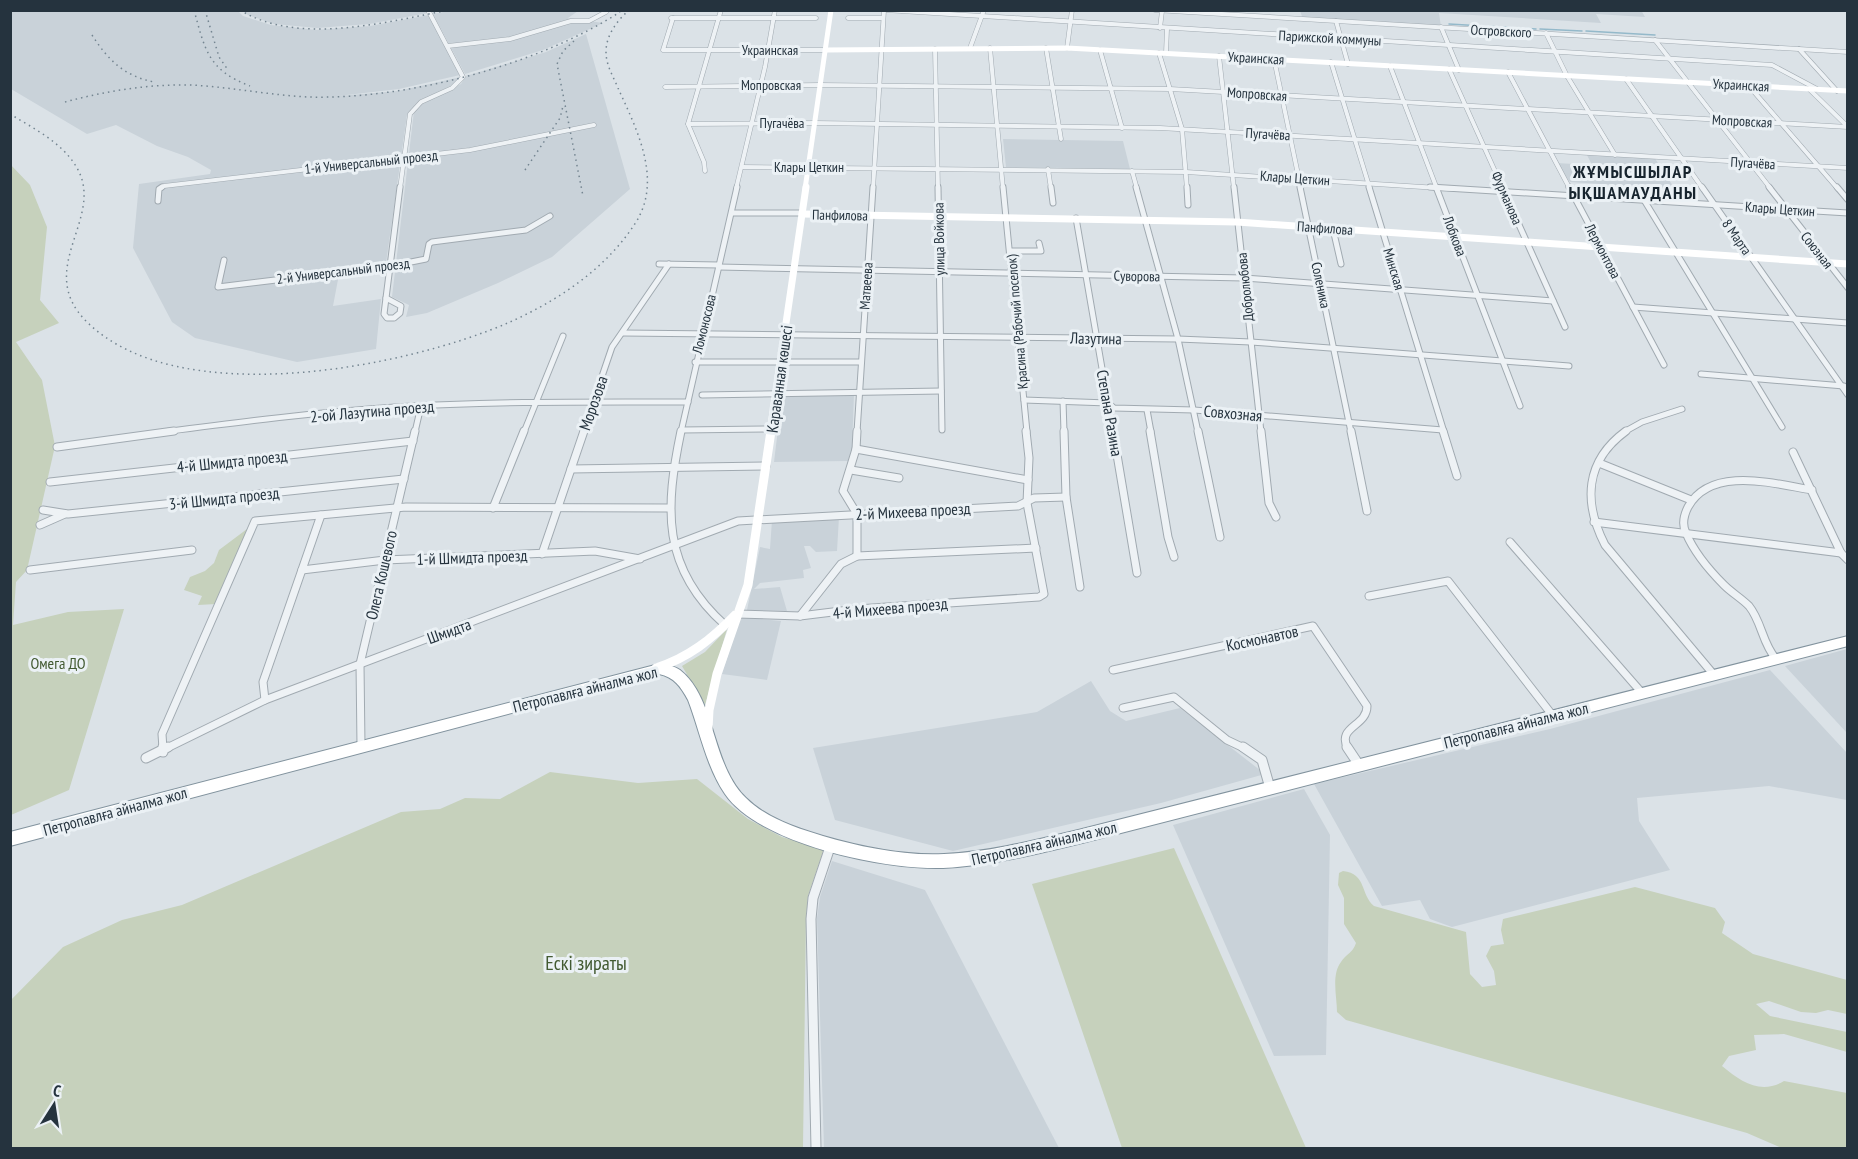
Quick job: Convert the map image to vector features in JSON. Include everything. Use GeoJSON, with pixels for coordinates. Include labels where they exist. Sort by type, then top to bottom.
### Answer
{"type":"FeatureCollection","features":[{"type":"Feature","properties":{"kind":"highway","name":"Петропавлға айналма жол"},"geometry":{"type":"LineString","coordinates":[[10,839],[651,670],[669,670],[683,681],[694,700],[722,778],[730,792],[746,808],[781,828],[868,853],[921,862],[966,861],[1030,849],[1848,641]]}},
{"type":"Feature","properties":{"kind":"street"},"geometry":{"type":"LineString","coordinates":[[386,298],[401,306],[399,315],[396,317],[384,317],[386,298],[391,266],[410,114],[413,109],[463,79],[428,10]]}},
{"type":"Feature","properties":{"kind":"street"},"geometry":{"type":"LineString","coordinates":[[705,171],[704,162],[687,124],[721,10]]}},
{"type":"Feature","properties":{"kind":"street","name":"Ломоносова"},"geometry":{"type":"LineString","coordinates":[[725,625],[699,599],[673,547],[670,508],[674,467],[701,333],[732,213],[775,10]]}},
{"type":"Feature","properties":{"kind":"street","name":"Караванная көшесі"},"geometry":{"type":"LineString","coordinates":[[709,743],[710,704],[747,586],[772,429],[831,10]]}},
{"type":"Feature","properties":{"kind":"street","name":"Парижской коммуны"},"geometry":{"type":"LineString","coordinates":[[884,10],[1774,65],[1816,89]]}},
{"type":"Feature","properties":{"kind":"street","name":"Матвеева"},"geometry":{"type":"LineString","coordinates":[[857,556],[856,514],[843,491],[856,449],[884,10]]}},
{"type":"Feature","properties":{"kind":"street"},"geometry":{"type":"LineString","coordinates":[[970,48],[984,10]]}},
{"type":"Feature","properties":{"kind":"street"},"geometry":{"type":"LineString","coordinates":[[1067,48],[1072,10]]}},
{"type":"Feature","properties":{"kind":"street","name":"Островского"},"geometry":{"type":"LineString","coordinates":[[1155,10],[1848,52]]}},
{"type":"Feature","properties":{"kind":"street"},"geometry":{"type":"LineString","coordinates":[[1160,28],[1162,11]]}},
{"type":"Feature","properties":{"kind":"street"},"geometry":{"type":"LineString","coordinates":[[448,46],[510,39],[571,21],[589,21],[606,12]]}},
{"type":"Feature","properties":{"kind":"street","name":"Украинская"},"geometry":{"type":"LineString","coordinates":[[719,18],[672,18],[663,50],[1067,48],[1848,91]]}},
{"type":"Feature","properties":{"kind":"street"},"geometry":{"type":"LineString","coordinates":[[719,18],[816,18]]}},
{"type":"Feature","properties":{"kind":"street"},"geometry":{"type":"LineString","coordinates":[[848,18],[883,18]]}},
{"type":"Feature","properties":{"kind":"street"},"geometry":{"type":"LineString","coordinates":[[1336,21],[1348,63]]}},
{"type":"Feature","properties":{"kind":"street"},"geometry":{"type":"LineString","coordinates":[[1441,27],[1459,70]]}},
{"type":"Feature","properties":{"kind":"street"},"geometry":{"type":"LineString","coordinates":[[1166,53],[1167,29]]}},
{"type":"Feature","properties":{"kind":"street"},"geometry":{"type":"LineString","coordinates":[[1546,33],[1567,75],[1615,155]]}},
{"type":"Feature","properties":{"kind":"street","name":"Союзная"},"geometry":{"type":"LineString","coordinates":[[1655,40],[1848,288]]}},
{"type":"Feature","properties":{"kind":"street","name":"Красина (Рабочий поселок)"},"geometry":{"type":"LineString","coordinates":[[990,48],[1029,458],[1028,503],[1043,596]]}},
{"type":"Feature","properties":{"kind":"street"},"geometry":{"type":"LineString","coordinates":[[1046,48],[1061,139]]}},
{"type":"Feature","properties":{"kind":"street","name":"улица Войкова"},"geometry":{"type":"LineString","coordinates":[[935,49],[942,430]]}},
{"type":"Feature","properties":{"kind":"street"},"geometry":{"type":"LineString","coordinates":[[1798,49],[1837,91]]}},
{"type":"Feature","properties":{"kind":"street"},"geometry":{"type":"LineString","coordinates":[[1100,50],[1122,128]]}},
{"type":"Feature","properties":{"kind":"street"},"geometry":{"type":"LineString","coordinates":[[1158,53],[1182,129],[1188,205]]}},
{"type":"Feature","properties":{"kind":"street","name":"Добролюбова"},"geometry":{"type":"LineString","coordinates":[[1219,56],[1269,503],[1276,517]]}},
{"type":"Feature","properties":{"kind":"street","name":"Соленика"},"geometry":{"type":"LineString","coordinates":[[1274,59],[1367,511]]}},
{"type":"Feature","properties":{"kind":"street","name":"Минская"},"geometry":{"type":"LineString","coordinates":[[1331,63],[1457,476]]}},
{"type":"Feature","properties":{"kind":"street","name":"Лобкова"},"geometry":{"type":"LineString","coordinates":[[1390,66],[1520,406]]}},
{"type":"Feature","properties":{"kind":"street","name":"Фурманова"},"geometry":{"type":"LineString","coordinates":[[1449,69],[1565,327]]}},
{"type":"Feature","properties":{"kind":"street","name":"Лермонтова"},"geometry":{"type":"LineString","coordinates":[[1508,72],[1664,365]]}},
{"type":"Feature","properties":{"kind":"street","name":"8 Марта"},"geometry":{"type":"LineString","coordinates":[[1626,79],[1794,319],[1845,386],[1848,395]]}},
{"type":"Feature","properties":{"kind":"street","name":"Мопровская"},"geometry":{"type":"LineString","coordinates":[[665,87],[820,85],[1170,89],[1848,127]]}},
{"type":"Feature","properties":{"kind":"street"},"geometry":{"type":"LineString","coordinates":[[1749,86],[1848,200]]}},
{"type":"Feature","properties":{"kind":"street"},"geometry":{"type":"LineString","coordinates":[[1809,89],[1848,127]]}},
{"type":"Feature","properties":{"kind":"street","name":"Пугачёва"},"geometry":{"type":"LineString","coordinates":[[687,124],[815,123],[1182,129],[1848,168]]}},
{"type":"Feature","properties":{"kind":"street","name":"1-й Универсальный проезд"},"geometry":{"type":"LineString","coordinates":[[158,201],[159,189],[164,186],[470,150],[594,125]]}},
{"type":"Feature","properties":{"kind":"street","name":"Клары Цеткин"},"geometry":{"type":"LineString","coordinates":[[742,168],[1186,172],[1848,213]]}},
{"type":"Feature","properties":{"kind":"street"},"geometry":{"type":"LineString","coordinates":[[1048,169],[1053,203]]}},
{"type":"Feature","properties":{"kind":"street"},"geometry":{"type":"LineString","coordinates":[[1132,171],[1178,339],[1220,537]]}},
{"type":"Feature","properties":{"kind":"street"},"geometry":{"type":"LineString","coordinates":[[1644,200],[1782,427]]}},
{"type":"Feature","properties":{"kind":"street","name":"Панфилова"},"geometry":{"type":"LineString","coordinates":[[732,213],[1237,222],[1848,264]]}},
{"type":"Feature","properties":{"kind":"street","name":"2-й Универсальный проезд"},"geometry":{"type":"LineString","coordinates":[[225,260],[218,287],[391,266],[424,260],[427,257],[429,244],[432,243],[526,230],[550,216]]}},
{"type":"Feature","properties":{"kind":"street","name":"Степана Разина"},"geometry":{"type":"LineString","coordinates":[[1076,218],[1137,573]]}},
{"type":"Feature","properties":{"kind":"street"},"geometry":{"type":"LineString","coordinates":[[1333,229],[1341,264]]}},
{"type":"Feature","properties":{"kind":"street"},"geometry":{"type":"LineString","coordinates":[[1039,243],[1041,258]]}},
{"type":"Feature","properties":{"kind":"street"},"geometry":{"type":"LineString","coordinates":[[1010,251],[1041,251]]}},
{"type":"Feature","properties":{"kind":"street","name":"Суворова"},"geometry":{"type":"LineString","coordinates":[[659,264],[1244,278],[1553,301]]}},
{"type":"Feature","properties":{"kind":"street","name":"Морозова"},"geometry":{"type":"LineString","coordinates":[[542,554],[612,347],[669,264]]}},
{"type":"Feature","properties":{"kind":"street"},"geometry":{"type":"LineString","coordinates":[[1633,307],[1848,323]]}},
{"type":"Feature","properties":{"kind":"street","name":"Лазутина"},"geometry":{"type":"LineString","coordinates":[[623,333],[1178,339],[1251,342],[1569,366]]}},
{"type":"Feature","properties":{"kind":"street"},"geometry":{"type":"LineString","coordinates":[[493,508],[563,336]]}},
{"type":"Feature","properties":{"kind":"street"},"geometry":{"type":"LineString","coordinates":[[695,362],[861,362]]}},
{"type":"Feature","properties":{"kind":"street"},"geometry":{"type":"LineString","coordinates":[[1701,374],[1845,386]]}},
{"type":"Feature","properties":{"kind":"street"},"geometry":{"type":"LineString","coordinates":[[702,395],[941,391]]}},
{"type":"Feature","properties":{"kind":"street","name":"Совхозная"},"geometry":{"type":"LineString","coordinates":[[1024,400],[1108,403],[1114,408],[1194,410],[1443,430]]}},
{"type":"Feature","properties":{"kind":"street"},"geometry":{"type":"LineString","coordinates":[[1063,401],[1066,497],[1080,587]]}},
{"type":"Feature","properties":{"kind":"street","name":"2-ой Лазутина проезд"},"geometry":{"type":"LineString","coordinates":[[57,447],[286,418],[421,406],[688,402]]}},
{"type":"Feature","properties":{"kind":"street","name":"Олега Кошевого"},"geometry":{"type":"LineString","coordinates":[[361,746],[360,664],[421,406]]}},
{"type":"Feature","properties":{"kind":"street"},"geometry":{"type":"LineString","coordinates":[[1682,409],[1632,426],[1606,449],[1589,493],[1590,508],[1605,545],[1714,675]]}},
{"type":"Feature","properties":{"kind":"street"},"geometry":{"type":"LineString","coordinates":[[1147,410],[1168,537],[1174,557]]}},
{"type":"Feature","properties":{"kind":"street"},"geometry":{"type":"LineString","coordinates":[[682,430],[772,429]]}},
{"type":"Feature","properties":{"kind":"street","name":"4-й Шмидта проезд"},"geometry":{"type":"LineString","coordinates":[[50,482],[413,441]]}},
{"type":"Feature","properties":{"kind":"street"},"geometry":{"type":"LineString","coordinates":[[856,449],[1028,480]]}},
{"type":"Feature","properties":{"kind":"street"},"geometry":{"type":"LineString","coordinates":[[1793,452],[1841,554],[1848,560]]}},
{"type":"Feature","properties":{"kind":"street"},"geometry":{"type":"LineString","coordinates":[[1599,463],[1691,500]]}},
{"type":"Feature","properties":{"kind":"street"},"geometry":{"type":"LineString","coordinates":[[571,469],[766,466]]}},
{"type":"Feature","properties":{"kind":"street"},"geometry":{"type":"LineString","coordinates":[[851,470],[899,478]]}},
{"type":"Feature","properties":{"kind":"street","name":"3-й Шмидта проезд"},"geometry":{"type":"LineString","coordinates":[[44,510],[68,513],[404,479]]}},
{"type":"Feature","properties":{"kind":"street"},"geometry":{"type":"LineString","coordinates":[[1776,659],[1764,644],[1757,618],[1738,596],[1720,581],[1687,535],[1683,521],[1691,500],[1714,483],[1754,482],[1812,490]]}},
{"type":"Feature","properties":{"kind":"street","name":"2-й Михеева проезд"},"geometry":{"type":"LineString","coordinates":[[758,519],[1018,506],[1034,498],[1066,497]]}},
{"type":"Feature","properties":{"kind":"street"},"geometry":{"type":"LineString","coordinates":[[163,752],[162,734],[255,521],[398,508],[670,508]]}},
{"type":"Feature","properties":{"kind":"street"},"geometry":{"type":"LineString","coordinates":[[40,525],[68,513]]}},
{"type":"Feature","properties":{"kind":"street"},"geometry":{"type":"LineString","coordinates":[[265,700],[263,682],[321,515]]}},
{"type":"Feature","properties":{"kind":"street","name":"Шмидта"},"geometry":{"type":"LineString","coordinates":[[146,758],[163,752],[265,700],[733,523],[758,519]]}},
{"type":"Feature","properties":{"kind":"street"},"geometry":{"type":"LineString","coordinates":[[1594,522],[1841,554]]}},
{"type":"Feature","properties":{"kind":"street"},"geometry":{"type":"LineString","coordinates":[[1510,542],[1642,693]]}},
{"type":"Feature","properties":{"kind":"street"},"geometry":{"type":"LineString","coordinates":[[800,616],[841,564],[857,556],[1036,548]]}},
{"type":"Feature","properties":{"kind":"street"},"geometry":{"type":"LineString","coordinates":[[30,570],[192,550]]}},
{"type":"Feature","properties":{"kind":"street","name":"1-й Шмидта проезд"},"geometry":{"type":"LineString","coordinates":[[302,570],[385,560],[599,551],[642,559]]}},
{"type":"Feature","properties":{"kind":"street"},"geometry":{"type":"LineString","coordinates":[[1369,596],[1448,581],[1553,716]]}},
{"type":"Feature","properties":{"kind":"street","name":"4-й Михеева проезд"},"geometry":{"type":"LineString","coordinates":[[737,614],[800,616],[857,609],[1043,596]]}},
{"type":"Feature","properties":{"kind":"street"},"geometry":{"type":"LineString","coordinates":[[651,670],[690,655],[737,614]]}},
{"type":"Feature","properties":{"kind":"street","name":"Космонавтов"},"geometry":{"type":"LineString","coordinates":[[1113,670],[1313,626],[1367,706],[1368,714],[1363,721],[1346,730],[1344,734],[1346,745],[1359,765]]}},
{"type":"Feature","properties":{"kind":"street"},"geometry":{"type":"LineString","coordinates":[[1123,708],[1174,697],[1227,740],[1253,752],[1262,760],[1270,788]]}},
{"type":"Feature","properties":{"kind":"street"},"geometry":{"type":"LineString","coordinates":[[816,1149],[811,919],[813,898],[831,844]]}},
{"type":"Feature","properties":{"kind":"shaded area"},"geometry":{"type":"Polygon","coordinates":[[[426,10],[428,13],[369,24],[317,28],[274,24],[243,11],[426,10]]]}},
{"type":"Feature","properties":{"kind":"shaded area"},"geometry":{"type":"Polygon","coordinates":[[[453,10],[578,11],[568,18],[603,23],[543,50],[465,74],[433,14],[453,10]]]}},
{"type":"Feature","properties":{"kind":"shaded area"},"geometry":{"type":"Polygon","coordinates":[[[1641,10],[1645,17],[1596,14],[1601,23],[1439,13],[1441,27],[1303,19],[1300,11],[1641,10]]]}},
{"type":"Feature","properties":{"kind":"shaded area"},"geometry":{"type":"Polygon","coordinates":[[[10,11],[238,11],[243,16],[271,25],[316,30],[370,26],[429,15],[460,75],[399,89],[338,96],[398,91],[461,77],[452,85],[418,102],[407,115],[386,263],[340,269],[333,306],[381,299],[376,349],[297,362],[195,338],[172,322],[133,248],[139,184],[210,174],[211,170],[188,157],[157,146],[116,125],[87,134],[11,89],[10,11]]]}},
{"type":"Feature","properties":{"kind":"shaded area"},"geometry":{"type":"Polygon","coordinates":[[[586,34],[630,189],[552,257],[427,313],[406,317],[409,305],[392,297],[414,111],[423,103],[461,84],[466,76],[546,52],[586,34]]]}},
{"type":"Feature","properties":{"kind":"shaded area"},"geometry":{"type":"Polygon","coordinates":[[[1003,139],[1123,141],[1130,169],[1006,167],[1003,139]]]}},
{"type":"Feature","properties":{"kind":"shaded area"},"geometry":{"type":"Polygon","coordinates":[[[1586,153],[1654,157],[1675,189],[1570,182],[1556,163],[1592,165],[1586,153]]]}},
{"type":"Feature","properties":{"kind":"shaded area"},"geometry":{"type":"Polygon","coordinates":[[[854,394],[852,448],[848,461],[774,462],[782,396],[854,394]]]}},
{"type":"Feature","properties":{"kind":"shaded area"},"geometry":{"type":"Polygon","coordinates":[[[839,517],[837,551],[816,552],[810,546],[804,546],[811,568],[803,570],[804,578],[760,583],[754,589],[780,587],[787,611],[747,610],[760,547],[770,549],[772,520],[839,517]]]}},
{"type":"Feature","properties":{"kind":"shaded area"},"geometry":{"type":"Polygon","coordinates":[[[740,617],[781,621],[767,680],[722,674],[740,617]]]}},
{"type":"Feature","properties":{"kind":"shaded area"},"geometry":{"type":"Polygon","coordinates":[[[1848,649],[1847,733],[1785,666],[1848,649]]]}},
{"type":"Feature","properties":{"kind":"shaded area"},"geometry":{"type":"Polygon","coordinates":[[[1770,670],[1847,753],[1847,800],[1769,786],[1637,798],[1639,821],[1670,870],[1452,927],[1430,919],[1420,900],[1382,906],[1314,784],[1550,729],[1770,670]]]}},
{"type":"Feature","properties":{"kind":"shaded area"},"geometry":{"type":"Polygon","coordinates":[[[1091,681],[1110,711],[1126,721],[1180,708],[1265,774],[1161,803],[953,851],[835,820],[813,748],[1037,712],[1091,681]]]}},
{"type":"Feature","properties":{"kind":"shaded area"},"geometry":{"type":"Polygon","coordinates":[[[1304,789],[1330,835],[1326,1055],[1274,1056],[1173,825],[1304,789]]]}},
{"type":"Feature","properties":{"kind":"shaded area"},"geometry":{"type":"Polygon","coordinates":[[[832,861],[925,890],[1059,1148],[824,1148],[817,918],[820,897],[832,861]]]}},
{"type":"Feature","properties":{"kind":"green space","name":"Омега ДО"},"geometry":{"type":"Polygon","coordinates":[[[10,164],[30,185],[47,227],[40,300],[59,323],[16,342],[42,380],[55,446],[27,570],[16,582],[13,625],[68,612],[124,609],[69,790],[11,815],[10,164]]]}},
{"type":"Feature","properties":{"kind":"green space"},"geometry":{"type":"Polygon","coordinates":[[[251,526],[216,604],[198,605],[202,596],[184,590],[190,577],[205,571],[214,563],[219,550],[251,526]]]}},
{"type":"Feature","properties":{"kind":"green space"},"geometry":{"type":"Polygon","coordinates":[[[727,629],[705,705],[682,666],[705,652],[727,629]]]}},
{"type":"Feature","properties":{"kind":"green space","name":"Ескі зираты"},"geometry":{"type":"Polygon","coordinates":[[[550,772],[638,783],[697,779],[748,819],[782,837],[824,849],[808,896],[806,919],[803,1148],[11,1148],[10,1001],[63,947],[122,920],[182,905],[401,812],[440,809],[465,798],[500,799],[550,772]]]}},
{"type":"Feature","properties":{"kind":"green space"},"geometry":{"type":"Polygon","coordinates":[[[1174,848],[1306,1148],[1122,1148],[1032,884],[1174,848]]]}},
{"type":"Feature","properties":{"kind":"green space"},"geometry":{"type":"Polygon","coordinates":[[[1343,871],[1351,873],[1360,880],[1374,906],[1466,932],[1470,974],[1482,987],[1496,985],[1494,971],[1486,956],[1491,946],[1504,944],[1501,930],[1503,919],[1635,887],[1715,908],[1725,922],[1722,933],[1753,954],[1847,980],[1847,1014],[1828,1010],[1816,1013],[1801,1012],[1769,1001],[1756,1004],[1770,1016],[1847,1032],[1847,1052],[1784,1034],[1754,1035],[1756,1050],[1729,1056],[1722,1066],[1736,1077],[1759,1087],[1776,1085],[1784,1081],[1847,1093],[1847,1148],[1782,1148],[1747,1133],[1346,1020],[1337,1012],[1336,973],[1341,962],[1356,943],[1344,924],[1344,898],[1338,885],[1339,873],[1343,871]]]}},
{"type":"Feature","properties":{"kind":"waterway"},"geometry":{"type":"LineString","coordinates":[[1449,24],[1536,29]]}},
{"type":"Feature","properties":{"kind":"waterway"},"geometry":{"type":"LineString","coordinates":[[1540,29],[1582,31]]}},
{"type":"Feature","properties":{"kind":"waterway"},"geometry":{"type":"LineString","coordinates":[[1586,31],[1655,35]]}},
{"type":"Feature","properties":{"kind":"railway"},"geometry":{"type":"LineString","coordinates":[[194,10],[210,57],[225,73],[250,86]]}},
{"type":"Feature","properties":{"kind":"railway"},"geometry":{"type":"LineString","coordinates":[[205,10],[219,57],[228,70]]}},
{"type":"Feature","properties":{"kind":"railway"},"geometry":{"type":"LineString","coordinates":[[240,10],[263,21],[288,27],[315,29],[370,25],[449,10]]}},
{"type":"Feature","properties":{"kind":"railway"},"geometry":{"type":"LineString","coordinates":[[10,114],[56,144],[77,168],[84,187],[83,206],[68,263],[67,283],[72,302],[87,322],[127,350],[177,366],[233,374],[293,373],[354,366],[412,354],[465,339],[510,322],[564,293],[596,268],[624,239],[644,206],[647,171],[639,137],[607,61],[606,46],[613,29],[629,10]]}},
{"type":"Feature","properties":{"kind":"railway"},"geometry":{"type":"LineString","coordinates":[[65,102],[127,89],[175,85],[308,97],[387,92],[470,76],[511,63],[587,31],[620,12]]}},
{"type":"Feature","properties":{"kind":"railway"},"geometry":{"type":"LineString","coordinates":[[92,35],[118,66],[134,76],[154,82]]}},
{"type":"Feature","properties":{"kind":"railway"},"geometry":{"type":"LineString","coordinates":[[574,41],[563,51],[557,64],[583,196]]}},
{"type":"Feature","properties":{"kind":"railway"},"geometry":{"type":"LineString","coordinates":[[525,170],[560,118],[563,106]]}},
{"type":"Feature","properties":{"kind":"district","name":"ЖҰМЫСШЫЛАР ЫҚШАМАУДАНЫ"},"geometry":{"type":"Point","coordinates":[1633,182]}}]}
